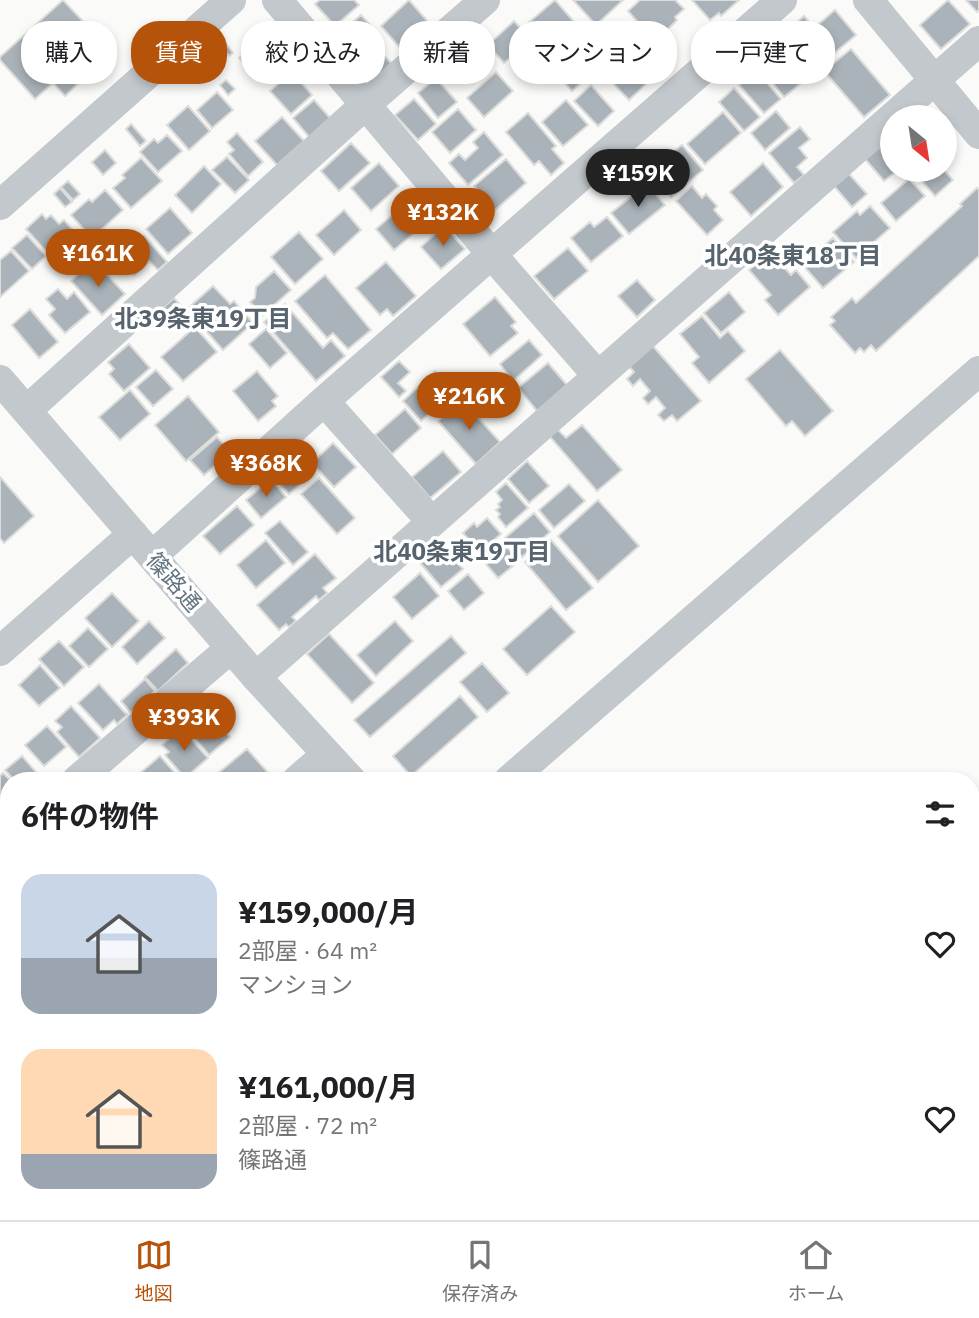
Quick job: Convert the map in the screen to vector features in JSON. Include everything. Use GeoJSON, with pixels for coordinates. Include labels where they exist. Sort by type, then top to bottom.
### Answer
{"type":"FeatureCollection","features":[{"type":"Feature","properties":{"kind":"street"},"geometry":{"type":"LineString","coordinates":[[0,205],[231,0]]}},
{"type":"Feature","properties":{"kind":"street"},"geometry":{"type":"LineString","coordinates":[[277,0],[598,376]]}},
{"type":"Feature","properties":{"kind":"street"},"geometry":{"type":"LineString","coordinates":[[27,410],[485,0]]}},
{"type":"Feature","properties":{"kind":"street"},"geometry":{"type":"LineString","coordinates":[[0,651],[143,545],[324,401],[782,0]]}},
{"type":"Feature","properties":{"kind":"street"},"geometry":{"type":"LineString","coordinates":[[868,0],[979,134]]}},
{"type":"Feature","properties":{"kind":"street"},"geometry":{"type":"LineString","coordinates":[[256,677],[979,41]]}},
{"type":"Feature","properties":{"kind":"street"},"geometry":{"type":"LineString","coordinates":[[518,772],[979,371]]}},
{"type":"Feature","properties":{"kind":"street","name":"篠路通"},"geometry":{"type":"LineString","coordinates":[[0,380],[256,677],[343,772]]}},
{"type":"Feature","properties":{"kind":"street"},"geometry":{"type":"LineString","coordinates":[[324,401],[431,521]]}},
{"type":"Feature","properties":{"kind":"street"},"geometry":{"type":"LineString","coordinates":[[86,772],[231,648]]}},
{"type":"Feature","properties":{"kind":"street"},"geometry":{"type":"LineString","coordinates":[[306,772],[326,755]]}},
{"type":"Feature","properties":{"kind":"building"},"geometry":{"type":"Polygon","coordinates":[[[63,0],[83,21],[40,21],[63,0]]]}},
{"type":"Feature","properties":{"kind":"building"},"geometry":{"type":"Polygon","coordinates":[[[320,0],[354,0],[359,5],[341,21],[330,21],[315,4],[320,0]]]}},
{"type":"Feature","properties":{"kind":"building"},"geometry":{"type":"Polygon","coordinates":[[[409,0],[427,21],[399,21],[399,47],[385,31],[385,22],[409,0]]]}},
{"type":"Feature","properties":{"kind":"building"},"geometry":{"type":"Polygon","coordinates":[[[555,0],[573,21],[530,21],[555,0]]]}},
{"type":"Feature","properties":{"kind":"building"},"geometry":{"type":"Polygon","coordinates":[[[573,0],[623,0],[600,21],[592,21],[573,0]]]}},
{"type":"Feature","properties":{"kind":"building"},"geometry":{"type":"Polygon","coordinates":[[[640,0],[675,0],[684,9],[675,17],[676,21],[637,21],[628,11],[640,0]]]}},
{"type":"Feature","properties":{"kind":"building"},"geometry":{"type":"Polygon","coordinates":[[[692,0],[739,0],[721,16],[719,13],[710,20],[692,0]]]}},
{"type":"Feature","properties":{"kind":"building"},"geometry":{"type":"Polygon","coordinates":[[[948,0],[970,24],[941,49],[920,25],[948,0]]]}},
{"type":"Feature","properties":{"kind":"building"},"geometry":{"type":"Polygon","coordinates":[[[966,0],[979,0],[979,10],[977,12],[966,0]]]}},
{"type":"Feature","properties":{"kind":"building"},"geometry":{"type":"Polygon","coordinates":[[[835,10],[856,35],[835,52],[835,21],[822,21],[835,10]]]}},
{"type":"Feature","properties":{"kind":"building"},"geometry":{"type":"Polygon","coordinates":[[[361,15],[366,21],[354,21],[361,15]]]}},
{"type":"Feature","properties":{"kind":"building"},"geometry":{"type":"Polygon","coordinates":[[[509,26],[509,59],[504,63],[495,53],[495,39],[509,26]]]}},
{"type":"Feature","properties":{"kind":"building"},"geometry":{"type":"Polygon","coordinates":[[[21,38],[21,83],[0,60],[21,38]]]}},
{"type":"Feature","properties":{"kind":"building"},"geometry":{"type":"Polygon","coordinates":[[[227,45],[233,53],[229,56],[227,54],[227,45]]]}},
{"type":"Feature","properties":{"kind":"building"},"geometry":{"type":"Polygon","coordinates":[[[851,49],[890,95],[864,117],[835,84],[835,62],[851,49]]]}},
{"type":"Feature","properties":{"kind":"building"},"geometry":{"type":"Polygon","coordinates":[[[385,57],[392,64],[385,70],[385,57]]]}},
{"type":"Feature","properties":{"kind":"building"},"geometry":{"type":"Polygon","coordinates":[[[495,73],[513,91],[484,117],[467,98],[483,84],[495,84],[495,73]]]}},
{"type":"Feature","properties":{"kind":"building"},"geometry":{"type":"Polygon","coordinates":[[[227,81],[235,89],[228,95],[220,85],[227,84],[227,81]]]}},
{"type":"Feature","properties":{"kind":"building"},"geometry":{"type":"Polygon","coordinates":[[[22,84],[52,84],[35,99],[22,84]]]}},
{"type":"Feature","properties":{"kind":"building"},"geometry":{"type":"Polygon","coordinates":[[[54,84],[78,84],[65,96],[54,84]]]}},
{"type":"Feature","properties":{"kind":"building"},"geometry":{"type":"Polygon","coordinates":[[[278,84],[302,84],[312,95],[291,114],[270,91],[278,84]]]}},
{"type":"Feature","properties":{"kind":"building"},"geometry":{"type":"Polygon","coordinates":[[[429,84],[441,84],[457,102],[438,118],[418,93],[429,84]]]}},
{"type":"Feature","properties":{"kind":"building"},"geometry":{"type":"Polygon","coordinates":[[[566,84],[580,84],[572,91],[566,84]]]}},
{"type":"Feature","properties":{"kind":"building"},"geometry":{"type":"Polygon","coordinates":[[[614,84],[646,84],[629,100],[614,84]]]}},
{"type":"Feature","properties":{"kind":"building"},"geometry":{"type":"Polygon","coordinates":[[[768,84],[781,99],[764,113],[739,85],[768,84]]]}},
{"type":"Feature","properties":{"kind":"building"},"geometry":{"type":"Polygon","coordinates":[[[773,84],[800,84],[784,97],[773,84]]]}},
{"type":"Feature","properties":{"kind":"building"},"geometry":{"type":"Polygon","coordinates":[[[591,85],[614,111],[598,126],[574,101],[591,85]]]}},
{"type":"Feature","properties":{"kind":"building"},"geometry":{"type":"Polygon","coordinates":[[[734,88],[760,117],[744,131],[719,102],[734,88]]]}},
{"type":"Feature","properties":{"kind":"building"},"geometry":{"type":"Polygon","coordinates":[[[217,92],[233,110],[212,128],[197,110],[217,92]]]}},
{"type":"Feature","properties":{"kind":"building"},"geometry":{"type":"Polygon","coordinates":[[[414,99],[436,124],[418,140],[395,115],[414,99]]]}},
{"type":"Feature","properties":{"kind":"building"},"geometry":{"type":"Polygon","coordinates":[[[314,100],[331,119],[310,138],[293,118],[314,100]]]}},
{"type":"Feature","properties":{"kind":"building"},"geometry":{"type":"Polygon","coordinates":[[[566,100],[588,125],[563,146],[542,122],[566,100]]]}},
{"type":"Feature","properties":{"kind":"building"},"geometry":{"type":"Polygon","coordinates":[[[188,106],[210,131],[189,150],[167,125],[188,106]]]}},
{"type":"Feature","properties":{"kind":"building"},"geometry":{"type":"Polygon","coordinates":[[[458,109],[476,130],[450,153],[432,132],[458,109]]]}},
{"type":"Feature","properties":{"kind":"building"},"geometry":{"type":"Polygon","coordinates":[[[776,111],[790,128],[765,150],[751,133],[776,111]]]}},
{"type":"Feature","properties":{"kind":"building"},"geometry":{"type":"Polygon","coordinates":[[[723,112],[741,133],[705,164],[687,144],[723,112]]]}},
{"type":"Feature","properties":{"kind":"building"},"geometry":{"type":"Polygon","coordinates":[[[528,113],[556,146],[552,149],[564,163],[551,175],[539,161],[534,165],[506,132],[528,113]]]}},
{"type":"Feature","properties":{"kind":"building"},"geometry":{"type":"Polygon","coordinates":[[[282,117],[304,141],[277,165],[255,141],[282,117]]]}},
{"type":"Feature","properties":{"kind":"building"},"geometry":{"type":"Polygon","coordinates":[[[131,124],[146,141],[140,146],[126,129],[131,124]]]}},
{"type":"Feature","properties":{"kind":"building"},"geometry":{"type":"Polygon","coordinates":[[[800,127],[810,139],[799,148],[807,158],[797,167],[804,175],[794,183],[769,153],[800,127]]]}},
{"type":"Feature","properties":{"kind":"building"},"geometry":{"type":"Polygon","coordinates":[[[484,132],[503,155],[468,185],[449,163],[459,154],[465,160],[478,148],[473,142],[484,132]]]}},
{"type":"Feature","properties":{"kind":"building"},"geometry":{"type":"Polygon","coordinates":[[[237,133],[263,162],[248,176],[229,154],[234,150],[227,142],[237,133]]]}},
{"type":"Feature","properties":{"kind":"building"},"geometry":{"type":"Polygon","coordinates":[[[167,135],[182,151],[158,172],[140,152],[154,139],[158,143],[167,135]]]}},
{"type":"Feature","properties":{"kind":"building"},"geometry":{"type":"Polygon","coordinates":[[[351,143],[370,163],[339,191],[321,171],[351,143]]]}},
{"type":"Feature","properties":{"kind":"building"},"geometry":{"type":"Polygon","coordinates":[[[682,145],[703,170],[671,197],[649,172],[682,145]]]}},
{"type":"Feature","properties":{"kind":"building"},"geometry":{"type":"Polygon","coordinates":[[[880,147],[880,176],[865,159],[880,147]]]}},
{"type":"Feature","properties":{"kind":"building"},"geometry":{"type":"Polygon","coordinates":[[[105,150],[116,163],[103,175],[92,162],[105,150]]]}},
{"type":"Feature","properties":{"kind":"building"},"geometry":{"type":"Polygon","coordinates":[[[227,157],[249,180],[235,193],[212,170],[227,157]]]}},
{"type":"Feature","properties":{"kind":"building"},"geometry":{"type":"Polygon","coordinates":[[[141,158],[162,181],[131,208],[113,188],[125,178],[122,175],[141,158]]]}},
{"type":"Feature","properties":{"kind":"building"},"geometry":{"type":"Polygon","coordinates":[[[506,159],[526,183],[495,210],[474,186],[506,159]]]}},
{"type":"Feature","properties":{"kind":"building"},"geometry":{"type":"Polygon","coordinates":[[[379,163],[399,186],[371,211],[351,188],[379,163]]]}},
{"type":"Feature","properties":{"kind":"building"},"geometry":{"type":"Polygon","coordinates":[[[763,163],[783,187],[751,216],[730,192],[763,163]]]}},
{"type":"Feature","properties":{"kind":"building"},"geometry":{"type":"Polygon","coordinates":[[[204,166],[221,184],[192,213],[175,195],[204,166]]]}},
{"type":"Feature","properties":{"kind":"building"},"geometry":{"type":"Polygon","coordinates":[[[849,174],[867,194],[852,207],[834,186],[849,174]]]}},
{"type":"Feature","properties":{"kind":"building"},"geometry":{"type":"Polygon","coordinates":[[[68,181],[80,194],[73,200],[61,187],[68,181]]]}},
{"type":"Feature","properties":{"kind":"building"},"geometry":{"type":"Polygon","coordinates":[[[906,182],[912,182],[925,196],[896,221],[881,203],[906,182]]]}},
{"type":"Feature","properties":{"kind":"building"},"geometry":{"type":"Polygon","coordinates":[[[923,182],[951,182],[935,196],[923,182]]]}},
{"type":"Feature","properties":{"kind":"building"},"geometry":{"type":"Polygon","coordinates":[[[647,184],[665,205],[629,234],[611,213],[647,184]]]}},
{"type":"Feature","properties":{"kind":"building"},"geometry":{"type":"Polygon","coordinates":[[[692,186],[702,198],[706,194],[717,206],[714,210],[723,220],[707,235],[676,201],[692,186]]]}},
{"type":"Feature","properties":{"kind":"building"},"geometry":{"type":"Polygon","coordinates":[[[60,188],[72,202],[65,207],[54,194],[60,188]]]}},
{"type":"Feature","properties":{"kind":"building"},"geometry":{"type":"Polygon","coordinates":[[[977,188],[979,256],[876,351],[871,345],[864,352],[860,348],[855,353],[830,325],[835,321],[831,317],[852,298],[856,303],[962,206],[960,204],[977,188]]]}},
{"type":"Feature","properties":{"kind":"building"},"geometry":{"type":"Polygon","coordinates":[[[105,190],[123,210],[92,238],[71,215],[89,199],[92,202],[105,190]]]}},
{"type":"Feature","properties":{"kind":"building"},"geometry":{"type":"Polygon","coordinates":[[[406,203],[425,224],[394,250],[376,229],[406,203]]]}},
{"type":"Feature","properties":{"kind":"building"},"geometry":{"type":"Polygon","coordinates":[[[870,206],[890,228],[856,258],[833,232],[857,211],[860,215],[870,206]]]}},
{"type":"Feature","properties":{"kind":"building"},"geometry":{"type":"Polygon","coordinates":[[[170,208],[192,233],[168,254],[146,229],[170,208]]]}},
{"type":"Feature","properties":{"kind":"building"},"geometry":{"type":"Polygon","coordinates":[[[344,210],[361,230],[334,255],[316,235],[344,210]]]}},
{"type":"Feature","properties":{"kind":"building"},"geometry":{"type":"Polygon","coordinates":[[[42,214],[46,219],[51,215],[59,224],[64,220],[79,237],[54,260],[26,229],[42,214]]]}},
{"type":"Feature","properties":{"kind":"building"},"geometry":{"type":"Polygon","coordinates":[[[607,217],[623,236],[591,262],[571,238],[590,222],[594,227],[607,217]]]}},
{"type":"Feature","properties":{"kind":"building"},"geometry":{"type":"Polygon","coordinates":[[[444,226],[465,249],[441,269],[421,247],[444,226]]]}},
{"type":"Feature","properties":{"kind":"building"},"geometry":{"type":"Polygon","coordinates":[[[299,232],[323,259],[295,284],[271,257],[299,232]]]}},
{"type":"Feature","properties":{"kind":"building"},"geometry":{"type":"Polygon","coordinates":[[[27,235],[46,256],[32,269],[12,248],[27,235]]]}},
{"type":"Feature","properties":{"kind":"building"},"geometry":{"type":"Polygon","coordinates":[[[144,236],[167,262],[158,270],[149,261],[134,275],[119,259],[144,236]]]}},
{"type":"Feature","properties":{"kind":"building"},"geometry":{"type":"Polygon","coordinates":[[[833,238],[854,262],[823,288],[802,264],[833,238]]]}},
{"type":"Feature","properties":{"kind":"building"},"geometry":{"type":"Polygon","coordinates":[[[568,248],[588,271],[554,299],[534,276],[568,248]]]}},
{"type":"Feature","properties":{"kind":"building"},"geometry":{"type":"Polygon","coordinates":[[[11,251],[29,271],[0,297],[0,260],[11,251]]]}},
{"type":"Feature","properties":{"kind":"building"},"geometry":{"type":"Polygon","coordinates":[[[770,252],[791,275],[796,270],[810,287],[778,315],[765,300],[771,295],[749,270],[770,252]]]}},
{"type":"Feature","properties":{"kind":"building"},"geometry":{"type":"Polygon","coordinates":[[[386,262],[416,296],[393,316],[387,309],[380,315],[356,288],[386,262]]]}},
{"type":"Feature","properties":{"kind":"building"},"geometry":{"type":"Polygon","coordinates":[[[97,264],[125,294],[102,315],[71,281],[83,270],[86,273],[97,264]]]}},
{"type":"Feature","properties":{"kind":"building"},"geometry":{"type":"Polygon","coordinates":[[[274,271],[291,290],[263,315],[250,302],[255,298],[256,287],[274,271]]]}},
{"type":"Feature","properties":{"kind":"building"},"geometry":{"type":"Polygon","coordinates":[[[325,275],[371,330],[348,349],[333,333],[327,338],[295,301],[325,275]]]}},
{"type":"Feature","properties":{"kind":"building"},"geometry":{"type":"Polygon","coordinates":[[[637,280],[655,300],[637,317],[618,296],[637,280]]]}},
{"type":"Feature","properties":{"kind":"building"},"geometry":{"type":"Polygon","coordinates":[[[213,286],[230,304],[234,301],[253,323],[223,350],[187,309],[213,286]]]}},
{"type":"Feature","properties":{"kind":"building"},"geometry":{"type":"Polygon","coordinates":[[[58,289],[67,299],[74,292],[90,312],[65,333],[49,315],[55,309],[46,299],[58,289]]]}},
{"type":"Feature","properties":{"kind":"building"},"geometry":{"type":"Polygon","coordinates":[[[729,292],[745,312],[721,333],[704,313],[729,292]]]}},
{"type":"Feature","properties":{"kind":"building"},"geometry":{"type":"Polygon","coordinates":[[[495,297],[516,322],[511,326],[518,333],[490,356],[463,324],[495,297]]]}},
{"type":"Feature","properties":{"kind":"building"},"geometry":{"type":"Polygon","coordinates":[[[174,298],[186,312],[170,326],[158,312],[174,298]]]}},
{"type":"Feature","properties":{"kind":"building"},"geometry":{"type":"Polygon","coordinates":[[[285,304],[323,348],[331,340],[345,356],[316,381],[264,322],[285,304]]]}},
{"type":"Feature","properties":{"kind":"building"},"geometry":{"type":"Polygon","coordinates":[[[30,309],[58,342],[39,358],[12,325],[30,309]]]}},
{"type":"Feature","properties":{"kind":"building"},"geometry":{"type":"Polygon","coordinates":[[[702,316],[720,338],[728,331],[745,351],[709,383],[692,363],[699,357],[680,334],[702,316]]]}},
{"type":"Feature","properties":{"kind":"building"},"geometry":{"type":"Polygon","coordinates":[[[195,327],[217,352],[183,381],[161,357],[195,327]]]}},
{"type":"Feature","properties":{"kind":"building"},"geometry":{"type":"Polygon","coordinates":[[[266,329],[287,353],[270,368],[249,344],[266,329]]]}},
{"type":"Feature","properties":{"kind":"building"},"geometry":{"type":"Polygon","coordinates":[[[529,340],[542,355],[513,381],[500,364],[529,340]]]}},
{"type":"Feature","properties":{"kind":"building"},"geometry":{"type":"Polygon","coordinates":[[[129,344],[150,368],[124,391],[109,374],[114,369],[108,362],[129,344]]]}},
{"type":"Feature","properties":{"kind":"building"},"geometry":{"type":"Polygon","coordinates":[[[652,345],[701,401],[677,421],[672,415],[664,421],[658,415],[665,408],[656,397],[648,404],[643,398],[650,391],[640,379],[633,386],[627,379],[634,372],[628,365],[652,345]]]}},
{"type":"Feature","properties":{"kind":"building"},"geometry":{"type":"Polygon","coordinates":[[[780,350],[833,411],[805,436],[792,421],[786,426],[746,379],[780,350]]]}},
{"type":"Feature","properties":{"kind":"building"},"geometry":{"type":"Polygon","coordinates":[[[399,361],[410,372],[398,383],[406,391],[399,397],[381,377],[399,361]]]}},
{"type":"Feature","properties":{"kind":"building"},"geometry":{"type":"Polygon","coordinates":[[[548,363],[567,385],[537,411],[518,388],[548,363]]]}},
{"type":"Feature","properties":{"kind":"building"},"geometry":{"type":"Polygon","coordinates":[[[156,370],[173,389],[153,406],[136,387],[156,370]]]}},
{"type":"Feature","properties":{"kind":"building"},"geometry":{"type":"Polygon","coordinates":[[[257,371],[278,396],[272,401],[276,406],[258,421],[233,391],[257,371]]]}},
{"type":"Feature","properties":{"kind":"building"},"geometry":{"type":"Polygon","coordinates":[[[435,371],[453,392],[421,421],[403,401],[435,371]]]}},
{"type":"Feature","properties":{"kind":"building"},"geometry":{"type":"Polygon","coordinates":[[[130,390],[150,414],[120,440],[99,417],[130,390]]]}},
{"type":"Feature","properties":{"kind":"building"},"geometry":{"type":"Polygon","coordinates":[[[188,396],[219,432],[186,461],[155,425],[188,396]]]}},
{"type":"Feature","properties":{"kind":"building"},"geometry":{"type":"Polygon","coordinates":[[[462,400],[500,442],[476,464],[438,421],[462,400]]]}},
{"type":"Feature","properties":{"kind":"building"},"geometry":{"type":"Polygon","coordinates":[[[405,409],[421,428],[392,454],[375,435],[405,409]]]}},
{"type":"Feature","properties":{"kind":"building"},"geometry":{"type":"Polygon","coordinates":[[[582,425],[622,470],[597,491],[551,438],[551,434],[557,429],[566,438],[582,425]]]}},
{"type":"Feature","properties":{"kind":"building"},"geometry":{"type":"Polygon","coordinates":[[[217,437],[230,452],[204,475],[190,460],[217,437]]]}},
{"type":"Feature","properties":{"kind":"building"},"geometry":{"type":"Polygon","coordinates":[[[333,443],[356,467],[334,487],[312,463],[333,443]]]}},
{"type":"Feature","properties":{"kind":"building"},"geometry":{"type":"Polygon","coordinates":[[[443,451],[461,472],[430,498],[412,477],[443,451]]]}},
{"type":"Feature","properties":{"kind":"building"},"geometry":{"type":"Polygon","coordinates":[[[295,457],[311,474],[289,494],[273,477],[295,457]]]}},
{"type":"Feature","properties":{"kind":"building"},"geometry":{"type":"Polygon","coordinates":[[[527,461],[549,486],[529,503],[508,479],[527,461]]]}},
{"type":"Feature","properties":{"kind":"building"},"geometry":{"type":"Polygon","coordinates":[[[0,477],[34,516],[4,543],[0,538],[0,477]]]}},
{"type":"Feature","properties":{"kind":"building"},"geometry":{"type":"Polygon","coordinates":[[[319,478],[355,518],[337,534],[301,494],[319,478]]]}},
{"type":"Feature","properties":{"kind":"building"},"geometry":{"type":"Polygon","coordinates":[[[271,479],[286,497],[261,518],[246,500],[271,479]]]}},
{"type":"Feature","properties":{"kind":"building"},"geometry":{"type":"Polygon","coordinates":[[[506,483],[528,508],[506,527],[496,510],[502,500],[496,492],[506,483]]]}},
{"type":"Feature","properties":{"kind":"building"},"geometry":{"type":"Polygon","coordinates":[[[569,484],[585,501],[554,528],[539,510],[569,484]]]}},
{"type":"Feature","properties":{"kind":"building"},"geometry":{"type":"Polygon","coordinates":[[[598,500],[639,546],[598,582],[558,536],[598,500]]]}},
{"type":"Feature","properties":{"kind":"building"},"geometry":{"type":"Polygon","coordinates":[[[237,506],[254,525],[220,554],[203,536],[237,506]]]}},
{"type":"Feature","properties":{"kind":"building"},"geometry":{"type":"Polygon","coordinates":[[[534,513],[550,532],[522,557],[505,538],[534,513]]]}},
{"type":"Feature","properties":{"kind":"building"},"geometry":{"type":"Polygon","coordinates":[[[487,518],[501,534],[480,552],[463,533],[474,523],[477,527],[487,518]]]}},
{"type":"Feature","properties":{"kind":"building"},"geometry":{"type":"Polygon","coordinates":[[[280,521],[308,552],[293,565],[265,533],[280,521]]]}},
{"type":"Feature","properties":{"kind":"building"},"geometry":{"type":"Polygon","coordinates":[[[266,540],[285,563],[256,588],[237,565],[266,540]]]}},
{"type":"Feature","properties":{"kind":"building"},"geometry":{"type":"Polygon","coordinates":[[[437,540],[463,569],[441,587],[416,558],[437,540]]]}},
{"type":"Feature","properties":{"kind":"building"},"geometry":{"type":"Polygon","coordinates":[[[551,540],[593,588],[566,610],[525,562],[551,540]]]}},
{"type":"Feature","properties":{"kind":"building"},"geometry":{"type":"Polygon","coordinates":[[[507,547],[519,561],[498,578],[486,564],[507,547]]]}},
{"type":"Feature","properties":{"kind":"building"},"geometry":{"type":"Polygon","coordinates":[[[315,554],[336,578],[323,588],[327,593],[319,600],[316,596],[292,617],[296,621],[279,630],[257,605],[315,554]]]}},
{"type":"Feature","properties":{"kind":"building"},"geometry":{"type":"Polygon","coordinates":[[[420,573],[439,596],[412,619],[393,597],[420,573]]]}},
{"type":"Feature","properties":{"kind":"building"},"geometry":{"type":"Polygon","coordinates":[[[468,574],[484,593],[464,610],[448,591],[468,574]]]}},
{"type":"Feature","properties":{"kind":"building"},"geometry":{"type":"Polygon","coordinates":[[[112,593],[139,621],[112,647],[85,618],[112,593]]]}},
{"type":"Feature","properties":{"kind":"building"},"geometry":{"type":"Polygon","coordinates":[[[551,606],[575,632],[527,675],[503,649],[551,606]]]}},
{"type":"Feature","properties":{"kind":"building"},"geometry":{"type":"Polygon","coordinates":[[[149,621],[165,638],[137,664],[122,647],[149,621]]]}},
{"type":"Feature","properties":{"kind":"building"},"geometry":{"type":"Polygon","coordinates":[[[395,621],[413,641],[376,676],[357,655],[395,621]]]}},
{"type":"Feature","properties":{"kind":"building"},"geometry":{"type":"Polygon","coordinates":[[[88,628],[108,649],[89,667],[69,646],[88,628]]]}},
{"type":"Feature","properties":{"kind":"building"},"geometry":{"type":"Polygon","coordinates":[[[329,634],[374,683],[352,703],[307,654],[329,634]]]}},
{"type":"Feature","properties":{"kind":"building"},"geometry":{"type":"Polygon","coordinates":[[[451,636],[466,653],[370,737],[354,720],[451,636]]]}},
{"type":"Feature","properties":{"kind":"building"},"geometry":{"type":"Polygon","coordinates":[[[59,641],[84,667],[64,686],[39,659],[59,641]]]}},
{"type":"Feature","properties":{"kind":"building"},"geometry":{"type":"Polygon","coordinates":[[[176,649],[188,663],[158,691],[145,677],[176,649]]]}},
{"type":"Feature","properties":{"kind":"building"},"geometry":{"type":"Polygon","coordinates":[[[482,663],[509,693],[487,712],[460,682],[482,663]]]}},
{"type":"Feature","properties":{"kind":"building"},"geometry":{"type":"Polygon","coordinates":[[[40,665],[60,688],[39,706],[19,685],[40,665]]]}},
{"type":"Feature","properties":{"kind":"building"},"geometry":{"type":"Polygon","coordinates":[[[145,679],[155,691],[131,713],[121,701],[145,679]]]}},
{"type":"Feature","properties":{"kind":"building"},"geometry":{"type":"Polygon","coordinates":[[[99,684],[127,715],[117,724],[114,720],[103,730],[78,703],[99,684]]]}},
{"type":"Feature","properties":{"kind":"building"},"geometry":{"type":"Polygon","coordinates":[[[202,693],[216,710],[191,732],[176,715],[202,693]]]}},
{"type":"Feature","properties":{"kind":"building"},"geometry":{"type":"Polygon","coordinates":[[[460,696],[478,717],[416,772],[407,772],[393,756],[460,696]]]}},
{"type":"Feature","properties":{"kind":"building"},"geometry":{"type":"Polygon","coordinates":[[[71,706],[100,738],[79,757],[57,732],[62,727],[55,721],[71,706]]]}},
{"type":"Feature","properties":{"kind":"building"},"geometry":{"type":"Polygon","coordinates":[[[214,719],[230,737],[209,755],[193,736],[214,719]]]}},
{"type":"Feature","properties":{"kind":"building"},"geometry":{"type":"Polygon","coordinates":[[[47,726],[66,747],[44,766],[25,745],[47,726]]]}},
{"type":"Feature","properties":{"kind":"building"},"geometry":{"type":"Polygon","coordinates":[[[181,728],[208,758],[192,772],[180,772],[165,755],[169,752],[162,745],[181,728]]]}},
{"type":"Feature","properties":{"kind":"building"},"geometry":{"type":"Polygon","coordinates":[[[247,749],[267,772],[220,772],[247,749]]]}},
{"type":"Feature","properties":{"kind":"building"},"geometry":{"type":"Polygon","coordinates":[[[22,756],[36,772],[7,772],[5,770],[22,756]]]}},
{"type":"Feature","properties":{"kind":"building"},"geometry":{"type":"Polygon","coordinates":[[[160,756],[174,772],[141,772],[160,756]]]}},
{"type":"Feature","properties":{"kind":"district","name":"北40条東18丁目"},"geometry":{"type":"Point","coordinates":[793,256]}},
{"type":"Feature","properties":{"kind":"district","name":"北39条東19丁目"},"geometry":{"type":"Point","coordinates":[203,319]}},
{"type":"Feature","properties":{"kind":"district","name":"北40条東19丁目"},"geometry":{"type":"Point","coordinates":[462,552]}}]}
